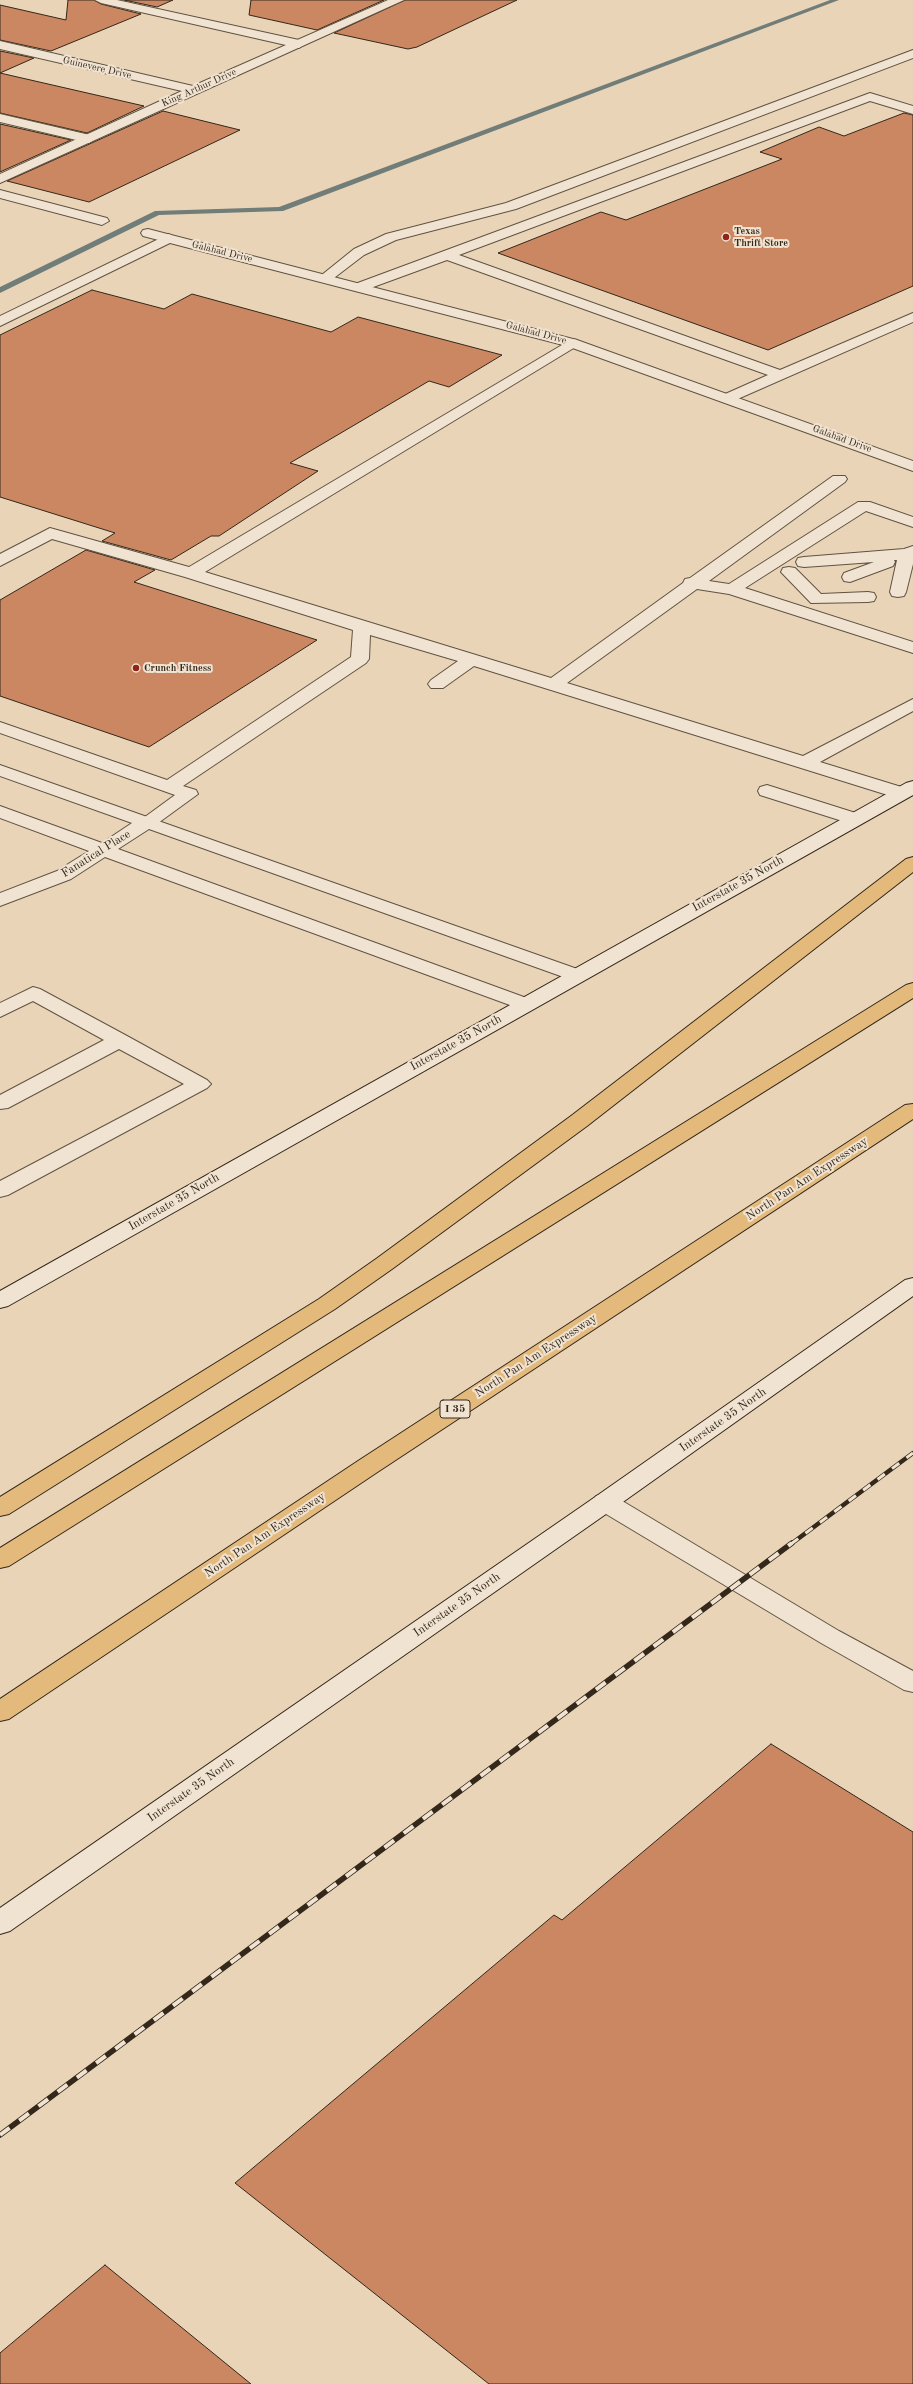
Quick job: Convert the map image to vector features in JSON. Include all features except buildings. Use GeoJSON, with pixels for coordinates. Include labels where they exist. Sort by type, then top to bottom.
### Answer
{"type":"FeatureCollection","features":[{"type":"Feature","properties":{"kind":"highway"},"geometry":{"type":"LineString","coordinates":[[0,1508],[249,1353],[384,1264],[579,1121],[913,864]]}},
{"type":"Feature","properties":{"kind":"highway"},"geometry":{"type":"LineString","coordinates":[[0,1560],[913,989]]}},
{"type":"Feature","properties":{"kind":"highway","name":"North Pan Am Expressway"},"geometry":{"type":"LineString","coordinates":[[0,1712],[367,1466],[913,1110]]}},
{"type":"Feature","properties":{"kind":"street"},"geometry":{"type":"LineString","coordinates":[[101,0],[299,44]]}},
{"type":"Feature","properties":{"kind":"street","name":"King Arthur Drive"},"geometry":{"type":"LineString","coordinates":[[0,179],[194,90],[398,0]]}},
{"type":"Feature","properties":{"kind":"street","name":"Guinevere Drive"},"geometry":{"type":"LineString","coordinates":[[0,45],[194,90]]}},
{"type":"Feature","properties":{"kind":"street"},"geometry":{"type":"LineString","coordinates":[[325,278],[359,252],[391,237],[511,206],[913,54]]}},
{"type":"Feature","properties":{"kind":"street"},"geometry":{"type":"LineString","coordinates":[[887,64],[913,69]]}},
{"type":"Feature","properties":{"kind":"street"},"geometry":{"type":"LineString","coordinates":[[360,287],[870,97],[913,110]]}},
{"type":"Feature","properties":{"kind":"street"},"geometry":{"type":"LineString","coordinates":[[0,118],[88,139]]}},
{"type":"Feature","properties":{"kind":"street"},"geometry":{"type":"LineString","coordinates":[[0,194],[102,220]]}},
{"type":"Feature","properties":{"kind":"street","name":"Galahad Drive"},"geometry":{"type":"LineString","coordinates":[[148,233],[572,343],[913,466]]}},
{"type":"Feature","properties":{"kind":"street"},"geometry":{"type":"LineString","coordinates":[[0,322],[169,238]]}},
{"type":"Feature","properties":{"kind":"street"},"geometry":{"type":"LineString","coordinates":[[447,255],[781,375]]}},
{"type":"Feature","properties":{"kind":"street"},"geometry":{"type":"LineString","coordinates":[[728,398],[913,317]]}},
{"type":"Feature","properties":{"kind":"street"},"geometry":{"type":"LineString","coordinates":[[191,573],[572,343]]}},
{"type":"Feature","properties":{"kind":"street"},"geometry":{"type":"LineString","coordinates":[[554,684],[691,583],[839,479]]}},
{"type":"Feature","properties":{"kind":"street"},"geometry":{"type":"LineString","coordinates":[[732,589],[864,505],[913,522]]}},
{"type":"Feature","properties":{"kind":"street"},"geometry":{"type":"LineString","coordinates":[[0,561],[50,533],[191,573],[362,627],[554,684],[804,763],[907,790]]}},
{"type":"Feature","properties":{"kind":"street"},"geometry":{"type":"LineString","coordinates":[[799,611],[817,598],[828,577],[910,552]]}},
{"type":"Feature","properties":{"kind":"street"},"geometry":{"type":"LineString","coordinates":[[817,598],[828,577],[910,552]]}},
{"type":"Feature","properties":{"kind":"street"},"geometry":{"type":"LineString","coordinates":[[789,572],[817,598],[879,592],[910,552]]}},
{"type":"Feature","properties":{"kind":"street"},"geometry":{"type":"LineString","coordinates":[[691,583],[732,589],[913,648]]}},
{"type":"Feature","properties":{"kind":"street"},"geometry":{"type":"LineString","coordinates":[[0,727],[169,787],[360,659],[362,627]]}},
{"type":"Feature","properties":{"kind":"street"},"geometry":{"type":"LineString","coordinates":[[437,684],[472,659]]}},
{"type":"Feature","properties":{"kind":"street"},"geometry":{"type":"LineString","coordinates":[[804,763],[913,704]]}},
{"type":"Feature","properties":{"kind":"street"},"geometry":{"type":"LineString","coordinates":[[0,770],[576,975]]}},
{"type":"Feature","properties":{"kind":"street","name":"Fanatical Place"},"geometry":{"type":"LineString","coordinates":[[0,900],[64,875],[189,794],[169,787]]}},
{"type":"Feature","properties":{"kind":"street","name":"Interstate 35 North"},"geometry":{"type":"LineString","coordinates":[[0,1300],[907,790]]}},
{"type":"Feature","properties":{"kind":"street"},"geometry":{"type":"LineString","coordinates":[[767,791],[855,819]]}},
{"type":"Feature","properties":{"kind":"street"},"geometry":{"type":"LineString","coordinates":[[0,812],[525,1004]]}},
{"type":"Feature","properties":{"kind":"street"},"geometry":{"type":"LineString","coordinates":[[0,1011],[33,993],[200,1084],[0,1190]]}},
{"type":"Feature","properties":{"kind":"street"},"geometry":{"type":"LineString","coordinates":[[0,1103],[120,1040]]}},
{"type":"Feature","properties":{"kind":"street","name":"Interstate 35 North"},"geometry":{"type":"LineString","coordinates":[[0,1923],[605,1502],[913,1285]]}},
{"type":"Feature","properties":{"kind":"street"},"geometry":{"type":"LineString","coordinates":[[605,1502],[830,1637],[913,1683]]}},
{"type":"Feature","properties":{"kind":"waterway"},"geometry":{"type":"LineString","coordinates":[[0,290],[158,213],[280,209],[836,0]]}},
{"type":"Feature","properties":{"kind":"railway"},"geometry":{"type":"LineString","coordinates":[[791,1544],[913,1453]]}},
{"type":"Feature","properties":{"kind":"railway"},"geometry":{"type":"LineString","coordinates":[[0,2135],[792,1543]]}},
{"type":"Feature","properties":{"kind":"place","name":"Texas Thrift Store"},"geometry":{"type":"Point","coordinates":[726,237]}},
{"type":"Feature","properties":{"kind":"place","name":"Crunch Fitness"},"geometry":{"type":"Point","coordinates":[136,668]}}]}
